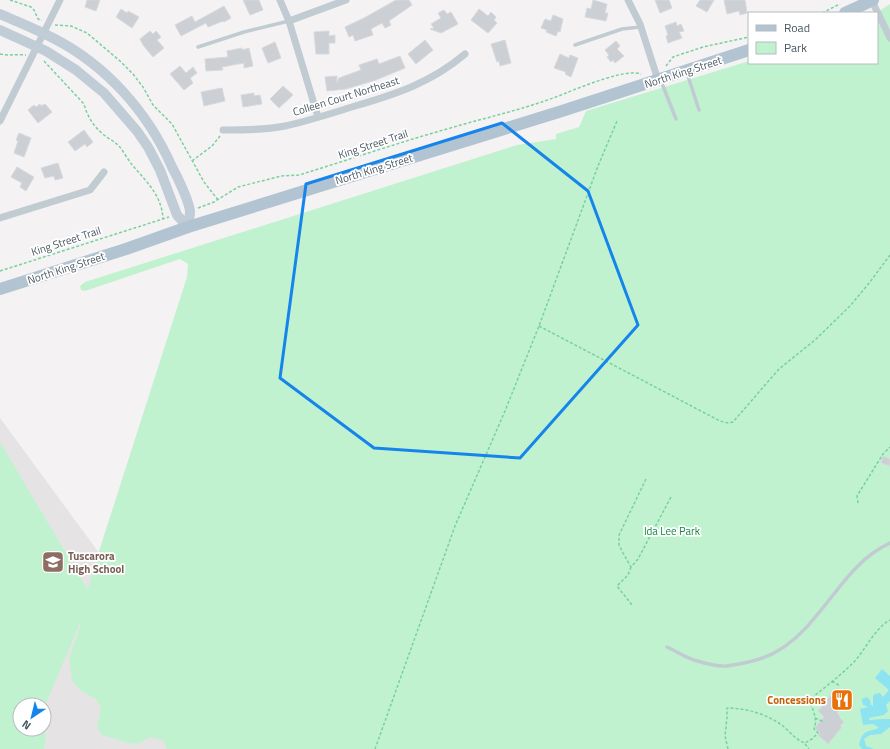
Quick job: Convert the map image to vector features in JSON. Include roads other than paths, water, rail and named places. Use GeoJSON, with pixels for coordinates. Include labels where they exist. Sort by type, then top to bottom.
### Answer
{"type":"FeatureCollection","features":[{"type":"Feature","properties":{"kind":"main road"},"geometry":{"type":"LineString","coordinates":[[844,8],[872,0]]}},
{"type":"Feature","properties":{"kind":"main road"},"geometry":{"type":"LineString","coordinates":[[0,14],[44,33],[66,46],[91,63],[117,86],[134,105],[156,133],[179,182],[190,211],[188,227]]}},
{"type":"Feature","properties":{"kind":"main road"},"geometry":{"type":"LineString","coordinates":[[0,30],[46,51],[76,70],[104,93],[137,131],[148,148],[160,170],[177,215],[188,227]]}},
{"type":"Feature","properties":{"kind":"main road","name":"North King Street"},"geometry":{"type":"LineString","coordinates":[[0,289],[126,249],[188,227],[658,77],[686,71],[748,50]]}},
{"type":"Feature","properties":{"kind":"street"},"geometry":{"type":"LineString","coordinates":[[0,121],[60,0]]}},
{"type":"Feature","properties":{"kind":"street"},"geometry":{"type":"LineString","coordinates":[[280,0],[289,21],[318,117]]}},
{"type":"Feature","properties":{"kind":"street"},"geometry":{"type":"LineString","coordinates":[[289,21],[346,0]]}},
{"type":"Feature","properties":{"kind":"street"},"geometry":{"type":"LineString","coordinates":[[628,0],[636,14],[658,77]]}},
{"type":"Feature","properties":{"kind":"street"},"geometry":{"type":"LineString","coordinates":[[872,0],[878,12]]}},
{"type":"Feature","properties":{"kind":"street"},"geometry":{"type":"LineString","coordinates":[[878,13],[890,38]]}},
{"type":"Feature","properties":{"kind":"street","name":"Colleen Court Northeast"},"geometry":{"type":"LineString","coordinates":[[224,130],[272,128],[318,117],[382,98],[409,89],[443,71],[465,54]]}},
{"type":"Feature","properties":{"kind":"street"},"geometry":{"type":"LineString","coordinates":[[0,217],[90,190],[104,172]]}},
{"type":"Feature","properties":{"kind":"lane"},"geometry":{"type":"LineString","coordinates":[[198,47],[244,32],[289,21]]}},
{"type":"Feature","properties":{"kind":"lane"},"geometry":{"type":"LineString","coordinates":[[575,45],[622,29],[640,27]]}},
{"type":"Feature","properties":{"kind":"lane"},"geometry":{"type":"LineString","coordinates":[[686,71],[699,110]]}},
{"type":"Feature","properties":{"kind":"lane"},"geometry":{"type":"LineString","coordinates":[[658,77],[676,119]]}},
{"type":"Feature","properties":{"kind":"lane"},"geometry":{"type":"LineString","coordinates":[[667,647],[693,660],[707,664],[726,666],[751,661],[775,653],[802,632],[854,568],[879,548],[890,543]]}},
{"type":"Feature","properties":{"kind":"water"},"geometry":{"type":"Polygon","coordinates":[[[882,669],[890,676],[890,701],[886,705],[888,711],[884,715],[869,718],[869,720],[890,719],[890,727],[881,734],[870,735],[864,739],[866,746],[874,749],[862,749],[859,745],[863,735],[877,729],[878,727],[873,724],[863,725],[860,709],[868,707],[863,705],[862,699],[867,697],[873,706],[873,696],[875,694],[880,693],[883,697],[889,690],[875,678],[882,669]]]}},
{"type":"Feature","properties":{"kind":"place","name":"Tuscarora High School"},"geometry":{"type":"Point","coordinates":[53,562]}},
{"type":"Feature","properties":{"kind":"place","name":"Concessions"},"geometry":{"type":"Point","coordinates":[842,700]}},
{"type":"Feature","properties":{"kind":"park label","name":"Ida Lee Park"},"geometry":{"type":"Point","coordinates":[672,531]}}]}
